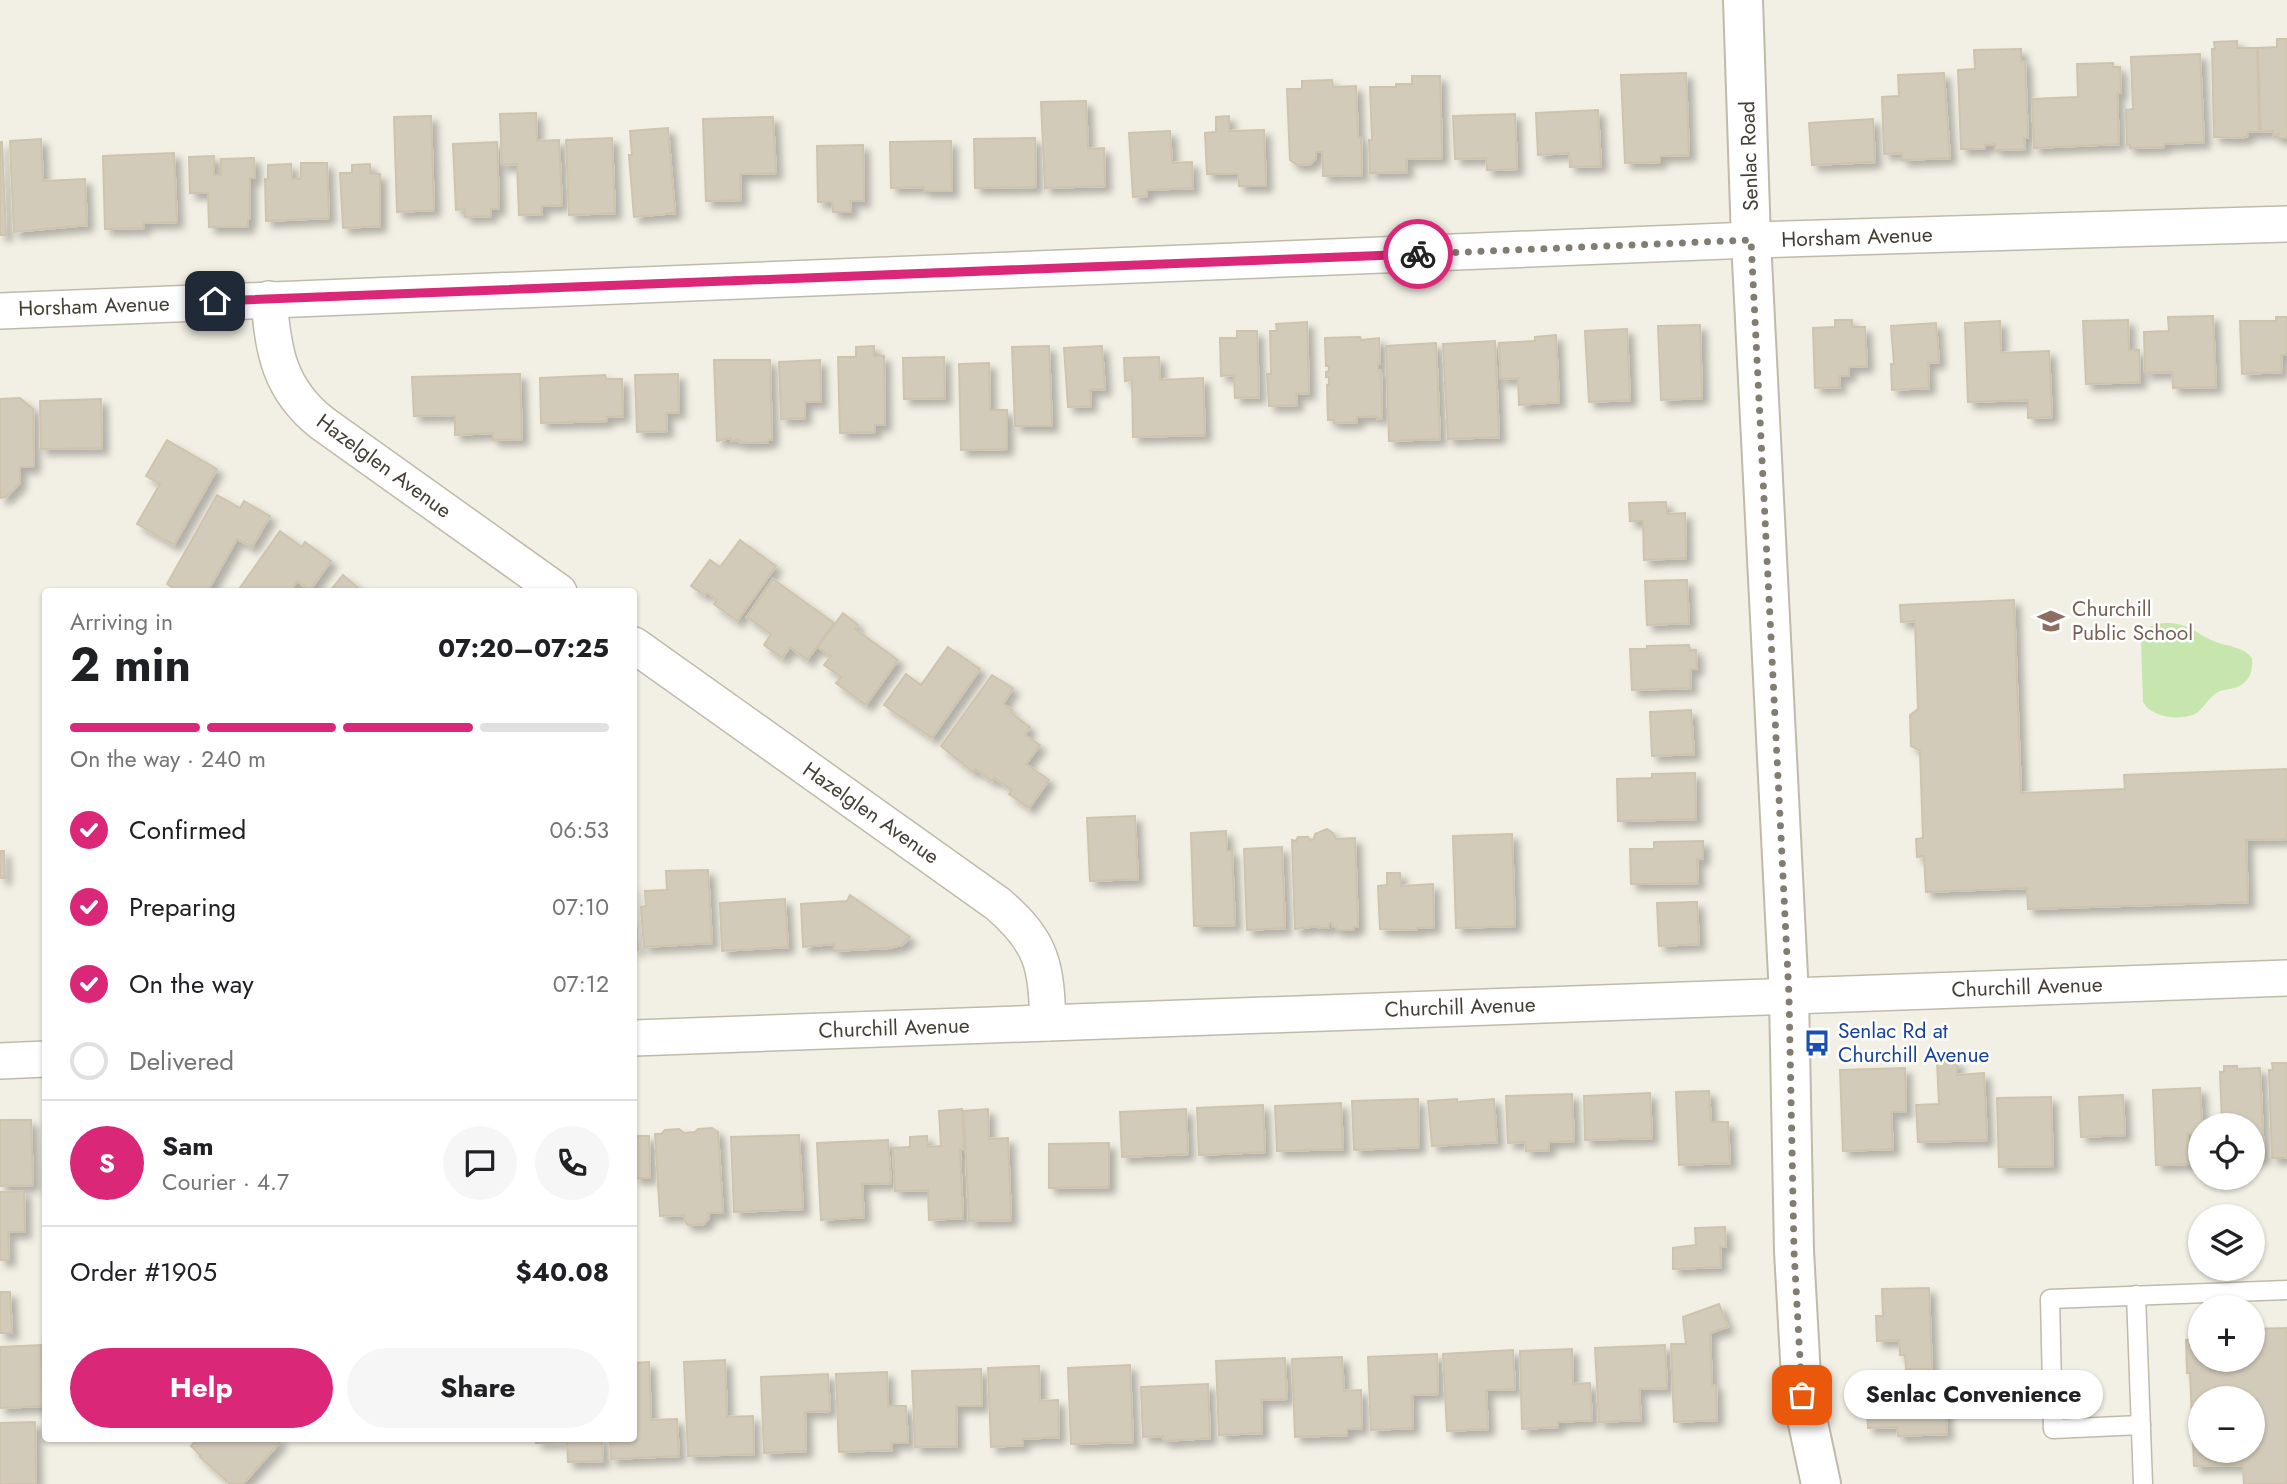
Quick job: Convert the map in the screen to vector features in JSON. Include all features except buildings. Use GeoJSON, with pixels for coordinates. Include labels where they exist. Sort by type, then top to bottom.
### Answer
{"type":"FeatureCollection","features":[{"type":"Feature","properties":{"kind":"street","name":"Senlac Road"},"geometry":{"type":"LineString","coordinates":[[1743,0],[1751,240],[1789,996],[1794,1251],[1802,1395],[1821,1484]]}},
{"type":"Feature","properties":{"kind":"street","name":"Horsham Avenue"},"geometry":{"type":"LineString","coordinates":[[0,310],[1751,240],[2287,224]]}},
{"type":"Feature","properties":{"kind":"street","name":"Hazelglen Avenue"},"geometry":{"type":"LineString","coordinates":[[269,299],[276,355],[290,389],[303,407],[553,588]]}},
{"type":"Feature","properties":{"kind":"street","name":"Hazelglen Avenue"},"geometry":{"type":"LineString","coordinates":[[637,647],[986,895],[1014,918],[1029,935],[1040,957],[1046,981],[1048,1023]]}},
{"type":"Feature","properties":{"kind":"street","name":"Churchill Avenue"},"geometry":{"type":"LineString","coordinates":[[637,1038],[2287,978]]}},
{"type":"Feature","properties":{"kind":"street"},"geometry":{"type":"LineString","coordinates":[[0,1061],[42,1059]]}},
{"type":"Feature","properties":{"kind":"lane"},"geometry":{"type":"LineString","coordinates":[[2141,1426],[2053,1429],[2050,1298],[2287,1290]]}},
{"type":"Feature","properties":{"kind":"lane"},"geometry":{"type":"LineString","coordinates":[[2136,1295],[2143,1484]]}},
{"type":"Feature","properties":{"kind":"green space"},"geometry":{"type":"Polygon","coordinates":[[[2164,623],[2185,626],[2211,640],[2248,654],[2252,663],[2247,680],[2239,686],[2215,694],[2192,715],[2168,717],[2153,712],[2143,702],[2141,638],[2150,627],[2164,623]]]}},
{"type":"Feature","properties":{"kind":"way so far"},"geometry":{"type":"LineString","coordinates":[[1418,254],[1751,240],[1789,996],[1794,1251],[1802,1395]]}},
{"type":"Feature","properties":{"kind":"place","name":"Churchill Public School"},"geometry":{"type":"Point","coordinates":[2051,621]}},
{"type":"Feature","properties":{"kind":"place","name":"Senlac Rd at Churchill Avenue"},"geometry":{"type":"Point","coordinates":[1817,1043]}},
{"type":"Feature","properties":{"kind":"place","name":"Senlac Convenience"},"geometry":{"type":"Point","coordinates":[1802,1395]}},
{"type":"Feature","properties":{"kind":"route"},"geometry":{"type":"LineString","coordinates":[[215,301],[1418,254]]}}]}
